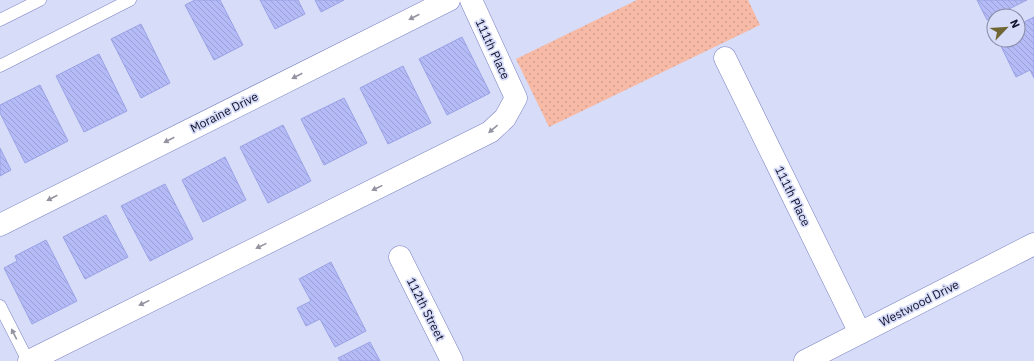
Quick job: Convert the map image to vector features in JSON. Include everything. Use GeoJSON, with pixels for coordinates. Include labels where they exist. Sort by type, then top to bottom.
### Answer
{"type":"FeatureCollection","features":[{"type":"Feature","properties":{"kind":"street","name":"Moraine Drive"},"geometry":{"type":"LineString","coordinates":[[0,225],[449,0]]}},
{"type":"Feature","properties":{"kind":"street","name":"111th Place"},"geometry":{"type":"LineString","coordinates":[[28,361],[490,132],[505,118],[516,98],[471,0]]}},
{"type":"Feature","properties":{"kind":"street","name":"111th Place"},"geometry":{"type":"LineString","coordinates":[[726,58],[860,333]]}},
{"type":"Feature","properties":{"kind":"street","name":"Westwood Drive"},"geometry":{"type":"LineString","coordinates":[[804,361],[1034,244]]}},
{"type":"Feature","properties":{"kind":"street","name":"112th Street"},"geometry":{"type":"LineString","coordinates":[[400,256],[452,361]]}},
{"type":"Feature","properties":{"kind":"lane"},"geometry":{"type":"LineString","coordinates":[[0,20],[40,0]]}},
{"type":"Feature","properties":{"kind":"lane"},"geometry":{"type":"LineString","coordinates":[[0,66],[130,0]]}},
{"type":"Feature","properties":{"kind":"lane"},"geometry":{"type":"LineString","coordinates":[[0,306],[28,361]]}},
{"type":"Feature","properties":{"kind":"shaded area"},"geometry":{"type":"Polygon","coordinates":[[[637,0],[748,0],[760,25],[549,127],[516,59],[637,0]]]}},
{"type":"Feature","properties":{"kind":"building"},"geometry":{"type":"Polygon","coordinates":[[[195,0],[220,0],[243,45],[214,60],[185,5],[195,0]]]}},
{"type":"Feature","properties":{"kind":"building"},"geometry":{"type":"Polygon","coordinates":[[[260,0],[298,0],[305,14],[275,29],[260,0]]]}},
{"type":"Feature","properties":{"kind":"building"},"geometry":{"type":"Polygon","coordinates":[[[315,0],[344,0],[321,12],[315,0]]]}},
{"type":"Feature","properties":{"kind":"building"},"geometry":{"type":"Polygon","coordinates":[[[977,0],[1027,0],[1011,8],[986,8],[986,18],[977,0]]]}},
{"type":"Feature","properties":{"kind":"building"},"geometry":{"type":"Polygon","coordinates":[[[1034,17],[1034,78],[1030,70],[1016,77],[1002,48],[1026,48],[1026,21],[1034,17]]]}},
{"type":"Feature","properties":{"kind":"building"},"geometry":{"type":"Polygon","coordinates":[[[141,24],[170,83],[141,98],[111,39],[141,24]]]}},
{"type":"Feature","properties":{"kind":"building"},"geometry":{"type":"Polygon","coordinates":[[[462,37],[490,93],[447,115],[419,59],[462,37]]]}},
{"type":"Feature","properties":{"kind":"building"},"geometry":{"type":"Polygon","coordinates":[[[99,54],[127,111],[84,132],[56,76],[99,54]]]}},
{"type":"Feature","properties":{"kind":"building"},"geometry":{"type":"Polygon","coordinates":[[[403,66],[431,123],[388,144],[360,88],[403,66]]]}},
{"type":"Feature","properties":{"kind":"building"},"geometry":{"type":"Polygon","coordinates":[[[40,85],[68,141],[25,163],[0,113],[0,105],[40,85]]]}},
{"type":"Feature","properties":{"kind":"building"},"geometry":{"type":"Polygon","coordinates":[[[344,98],[367,143],[324,165],[301,119],[344,98]]]}},
{"type":"Feature","properties":{"kind":"building"},"geometry":{"type":"Polygon","coordinates":[[[283,125],[311,181],[268,203],[240,147],[283,125]]]}},
{"type":"Feature","properties":{"kind":"building"},"geometry":{"type":"Polygon","coordinates":[[[0,148],[11,170],[0,176],[0,148]]]}},
{"type":"Feature","properties":{"kind":"building"},"geometry":{"type":"Polygon","coordinates":[[[225,157],[246,200],[203,222],[182,180],[225,157]]]}},
{"type":"Feature","properties":{"kind":"building"},"geometry":{"type":"Polygon","coordinates":[[[165,184],[193,239],[150,261],[121,206],[165,184]]]}},
{"type":"Feature","properties":{"kind":"building"},"geometry":{"type":"Polygon","coordinates":[[[106,215],[128,257],[85,279],[63,237],[106,215]]]}},
{"type":"Feature","properties":{"kind":"building"},"geometry":{"type":"Polygon","coordinates":[[[46,240],[77,301],[32,324],[4,268],[17,261],[15,256],[46,240]]]}},
{"type":"Feature","properties":{"kind":"building"},"geometry":{"type":"Polygon","coordinates":[[[331,262],[366,331],[335,347],[320,319],[306,326],[297,308],[311,301],[299,279],[331,262]]]}},
{"type":"Feature","properties":{"kind":"building"},"geometry":{"type":"Polygon","coordinates":[[[370,342],[380,361],[340,361],[338,358],[370,342]]]}}]}
